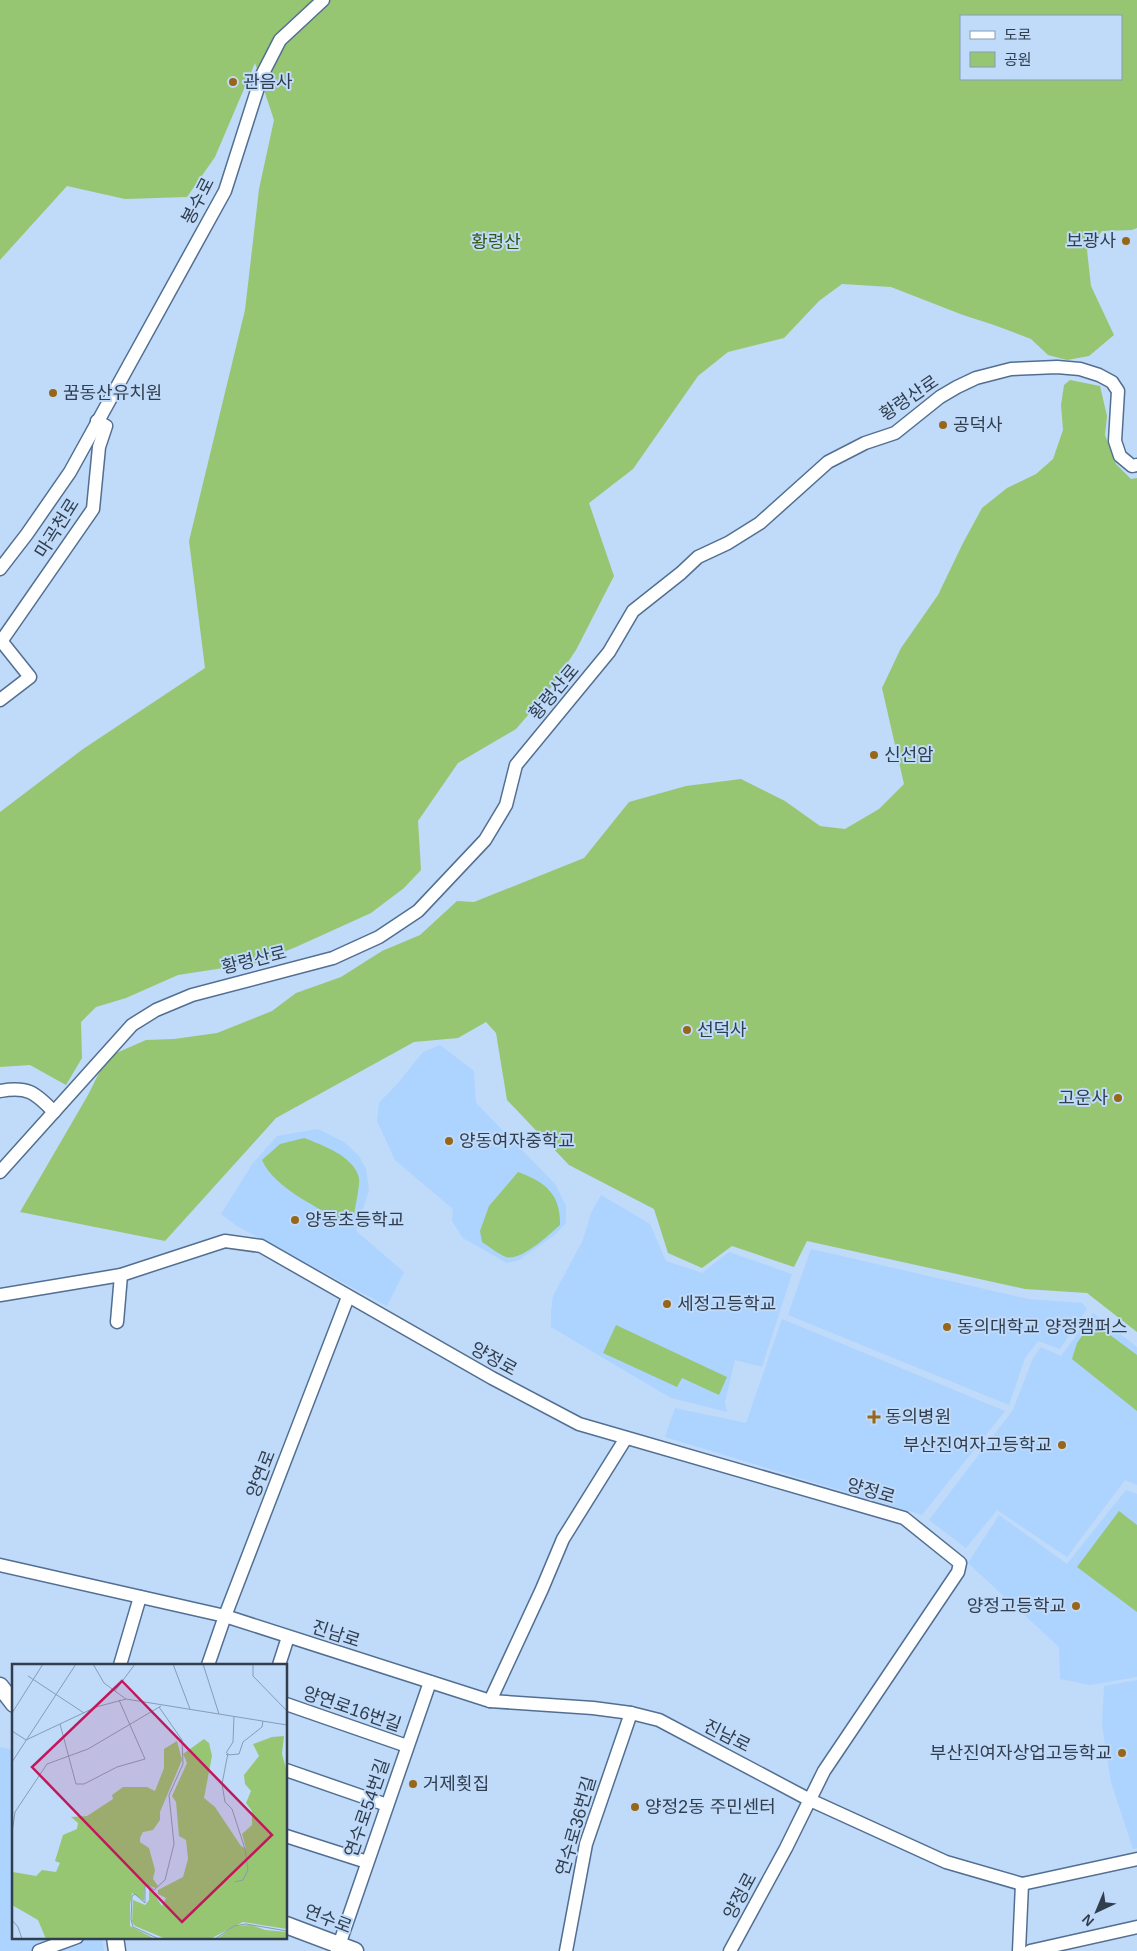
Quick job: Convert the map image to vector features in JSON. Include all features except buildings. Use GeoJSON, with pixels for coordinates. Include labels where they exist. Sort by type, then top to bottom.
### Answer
{"type":"FeatureCollection","features":[{"type":"Feature","properties":{"kind":"main road"},"geometry":{"type":"LineString","coordinates":[[0,1686],[12,1701]]}},
{"type":"Feature","properties":{"kind":"main road","name":"연수로"},"geometry":{"type":"LineString","coordinates":[[288,1926],[338,1948],[355,1951]]}},
{"type":"Feature","properties":{"kind":"main road"},"geometry":{"type":"LineString","coordinates":[[115,1938],[117,1951]]}},
{"type":"Feature","properties":{"kind":"street","name":"봉수로"},"geometry":{"type":"LineString","coordinates":[[0,569],[70,472],[225,191],[262,75],[280,40],[323,0]]}},
{"type":"Feature","properties":{"kind":"street","name":"황령산로"},"geometry":{"type":"LineString","coordinates":[[0,1172],[132,1025],[156,1010],[192,995],[333,958],[379,937],[418,911],[485,840],[506,805],[516,765],[609,652],[633,611],[698,557],[728,543],[760,523],[813,474],[843,453],[895,432],[940,397],[976,378],[1011,369],[1057,367],[1080,369],[1112,382],[1118,391],[1115,442],[1120,456],[1132,466],[1137,465]]}},
{"type":"Feature","properties":{"kind":"street","name":"마곡천로"},"geometry":{"type":"LineString","coordinates":[[1,643],[93,509],[99,447],[106,426],[97,421]]}},
{"type":"Feature","properties":{"kind":"street"},"geometry":{"type":"LineString","coordinates":[[0,700],[30,677],[1,643]]}},
{"type":"Feature","properties":{"kind":"street"},"geometry":{"type":"LineString","coordinates":[[0,1091],[16,1088],[27,1090],[39,1096],[54,1112]]}},
{"type":"Feature","properties":{"kind":"street","name":"양정로"},"geometry":{"type":"LineString","coordinates":[[0,1295],[121,1275],[225,1241],[262,1246],[492,1378],[579,1424],[904,1518],[960,1563],[958,1572],[824,1771],[730,1951]]}},
{"type":"Feature","properties":{"kind":"street"},"geometry":{"type":"LineString","coordinates":[[116,1322],[121,1275]]}},
{"type":"Feature","properties":{"kind":"street","name":"양연로"},"geometry":{"type":"LineString","coordinates":[[208,1664],[225,1616],[348,1297]]}},
{"type":"Feature","properties":{"kind":"street"},"geometry":{"type":"LineString","coordinates":[[490,1702],[563,1539],[626,1438]]}},
{"type":"Feature","properties":{"kind":"street","name":"진남로"},"geometry":{"type":"LineString","coordinates":[[0,1565],[225,1616],[490,1702],[593,1708],[631,1713],[659,1720],[810,1800],[946,1862],[1022,1884],[1137,1859]]}},
{"type":"Feature","properties":{"kind":"street"},"geometry":{"type":"LineString","coordinates":[[120,1664],[140,1597]]}},
{"type":"Feature","properties":{"kind":"street","name":"진남로"},"geometry":{"type":"LineString","coordinates":[[279,1664],[288,1636]]}},
{"type":"Feature","properties":{"kind":"street","name":"연수로54번길"},"geometry":{"type":"LineString","coordinates":[[338,1948],[430,1682]]}},
{"type":"Feature","properties":{"kind":"street","name":"양연로16번길"},"geometry":{"type":"LineString","coordinates":[[288,1705],[407,1746]]}},
{"type":"Feature","properties":{"kind":"street","name":"연수로36번길"},"geometry":{"type":"LineString","coordinates":[[566,1951],[586,1844],[631,1713]]}},
{"type":"Feature","properties":{"kind":"street"},"geometry":{"type":"LineString","coordinates":[[288,1771],[387,1805]]}},
{"type":"Feature","properties":{"kind":"street"},"geometry":{"type":"LineString","coordinates":[[288,1837],[367,1862]]}},
{"type":"Feature","properties":{"kind":"street"},"geometry":{"type":"LineString","coordinates":[[1019,1951],[1022,1884]]}},
{"type":"Feature","properties":{"kind":"street"},"geometry":{"type":"LineString","coordinates":[[1030,1951],[1137,1927]]}},
{"type":"Feature","properties":{"kind":"street"},"geometry":{"type":"LineString","coordinates":[[39,1951],[74,1938]]}},
{"type":"Feature","properties":{"kind":"shaded area","name":"양동여자중학교"},"geometry":{"type":"Polygon","coordinates":[[[440,1045],[474,1071],[476,1103],[555,1184],[566,1206],[566,1223],[553,1236],[519,1260],[507,1263],[463,1238],[452,1221],[453,1209],[395,1160],[377,1121],[379,1103],[423,1052],[440,1045]]]}},
{"type":"Feature","properties":{"kind":"shaded area","name":"양동초등학교"},"geometry":{"type":"Polygon","coordinates":[[[318,1129],[344,1142],[359,1156],[366,1169],[369,1190],[356,1231],[404,1272],[387,1306],[237,1226],[221,1214],[253,1163],[277,1136],[318,1129]]]}},
{"type":"Feature","properties":{"kind":"shaded area","name":"세정고등학교"},"geometry":{"type":"Polygon","coordinates":[[[601,1195],[650,1224],[666,1261],[702,1273],[729,1252],[792,1274],[762,1367],[735,1360],[725,1402],[727,1412],[671,1398],[551,1327],[553,1296],[583,1240],[591,1213],[601,1195]]]}},
{"type":"Feature","properties":{"kind":"shaded area","name":"동의대학교 양정캠퍼스"},"geometry":{"type":"Polygon","coordinates":[[[811,1249],[1028,1299],[1082,1303],[1087,1309],[1060,1349],[1038,1341],[1025,1358],[1009,1405],[788,1315],[811,1249]]]}},
{"type":"Feature","properties":{"kind":"shaded area","name":"부산진여자고등학교"},"geometry":{"type":"Polygon","coordinates":[[[1093,1313],[1137,1347],[1137,1485],[1125,1480],[1067,1557],[997,1510],[966,1548],[929,1520],[1013,1410],[1033,1358],[1041,1347],[1061,1356],[1093,1313]]]}},
{"type":"Feature","properties":{"kind":"shaded area","name":"동의병원"},"geometry":{"type":"Polygon","coordinates":[[[782,1319],[1005,1411],[922,1515],[665,1437],[675,1408],[746,1423],[782,1319]]]}},
{"type":"Feature","properties":{"kind":"shaded area","name":"양정고등학교"},"geometry":{"type":"Polygon","coordinates":[[[1126,1490],[1137,1494],[1137,1677],[1090,1685],[1060,1679],[1059,1647],[968,1563],[999,1515],[1067,1564],[1126,1490]]]}},
{"type":"Feature","properties":{"kind":"shaded area","name":"부산진여자상업고등학교"},"geometry":{"type":"Polygon","coordinates":[[[1137,1680],[1137,1848],[1133,1849],[1111,1782],[1102,1725],[1104,1686],[1137,1680]]]}},
{"type":"Feature","properties":{"kind":"shaded area"},"geometry":{"type":"Polygon","coordinates":[[[0,1747],[12,1750],[12,1938],[102,1938],[104,1951],[0,1951],[0,1747]]]}},
{"type":"Feature","properties":{"kind":"green space","name":"황령산"},"geometry":{"type":"Polygon","coordinates":[[[0,0],[1137,0],[1137,228],[1132,230],[1102,231],[1087,250],[1091,286],[1114,335],[1089,356],[1067,360],[1048,355],[1031,339],[891,287],[842,284],[819,301],[784,338],[728,352],[698,376],[633,469],[589,503],[614,576],[576,650],[548,692],[516,729],[458,763],[418,821],[421,870],[404,888],[371,913],[296,947],[256,963],[178,975],[126,998],[96,1007],[81,1022],[82,1058],[66,1085],[30,1065],[0,1067],[0,812],[83,749],[205,668],[189,541],[245,310],[259,189],[274,120],[255,63],[215,157],[187,197],[125,199],[67,186],[0,260],[0,0]]]}},
{"type":"Feature","properties":{"kind":"green space"},"geometry":{"type":"Polygon","coordinates":[[[1070,380],[1100,386],[1107,416],[1105,435],[1116,464],[1131,479],[1137,478],[1137,1332],[1087,1293],[1025,1289],[807,1241],[794,1267],[732,1246],[702,1268],[668,1253],[654,1209],[569,1165],[507,1100],[496,1033],[486,1022],[458,1038],[414,1042],[276,1118],[165,1241],[20,1212],[100,1071],[114,1054],[146,1040],[174,1039],[217,1033],[272,1011],[296,993],[341,977],[382,951],[420,935],[457,901],[474,902],[584,858],[629,802],[686,786],[741,779],[785,801],[820,826],[845,829],[879,809],[904,784],[882,688],[901,648],[938,595],[982,508],[1007,488],[1036,474],[1053,459],[1063,430],[1061,405],[1064,385],[1070,380]]]}},
{"type":"Feature","properties":{"kind":"green space"},"geometry":{"type":"Polygon","coordinates":[[[304,1138],[336,1152],[351,1163],[356,1170],[359,1182],[354,1216],[345,1223],[310,1204],[276,1180],[262,1160],[280,1144],[304,1138]]]}},
{"type":"Feature","properties":{"kind":"green space"},"geometry":{"type":"Polygon","coordinates":[[[518,1172],[536,1180],[550,1191],[558,1205],[560,1225],[527,1251],[512,1257],[506,1257],[482,1242],[480,1231],[489,1206],[518,1172]]]}},
{"type":"Feature","properties":{"kind":"green space"},"geometry":{"type":"Polygon","coordinates":[[[616,1325],[727,1377],[719,1395],[682,1378],[677,1387],[603,1353],[616,1325]]]}},
{"type":"Feature","properties":{"kind":"green space"},"geometry":{"type":"Polygon","coordinates":[[[1098,1326],[1137,1355],[1137,1411],[1072,1359],[1077,1343],[1088,1327],[1098,1326]]]}},
{"type":"Feature","properties":{"kind":"green space"},"geometry":{"type":"Polygon","coordinates":[[[1119,1511],[1137,1525],[1137,1612],[1077,1567],[1119,1511]]]}},
{"type":"Feature","properties":{"kind":"place","name":"관음사"},"geometry":{"type":"Point","coordinates":[233,82]}},
{"type":"Feature","properties":{"kind":"place","name":"보광사"},"geometry":{"type":"Point","coordinates":[1126,241]}},
{"type":"Feature","properties":{"kind":"place","name":"꿈동산유치원"},"geometry":{"type":"Point","coordinates":[53,393]}},
{"type":"Feature","properties":{"kind":"place","name":"공덕사"},"geometry":{"type":"Point","coordinates":[943,425]}},
{"type":"Feature","properties":{"kind":"place","name":"신선암"},"geometry":{"type":"Point","coordinates":[874,755]}},
{"type":"Feature","properties":{"kind":"place","name":"선덕사"},"geometry":{"type":"Point","coordinates":[687,1030]}},
{"type":"Feature","properties":{"kind":"place","name":"고운사"},"geometry":{"type":"Point","coordinates":[1118,1098]}},
{"type":"Feature","properties":{"kind":"place","name":"양동여자중학교"},"geometry":{"type":"Point","coordinates":[449,1141]}},
{"type":"Feature","properties":{"kind":"place","name":"양동초등학교"},"geometry":{"type":"Point","coordinates":[295,1220]}},
{"type":"Feature","properties":{"kind":"place","name":"세정고등학교"},"geometry":{"type":"Point","coordinates":[667,1304]}},
{"type":"Feature","properties":{"kind":"place","name":"동의대학교 양정캠퍼스"},"geometry":{"type":"Point","coordinates":[947,1327]}},
{"type":"Feature","properties":{"kind":"place","name":"동의병원"},"geometry":{"type":"Point","coordinates":[874,1417]}},
{"type":"Feature","properties":{"kind":"place","name":"부산진여자고등학교"},"geometry":{"type":"Point","coordinates":[1062,1445]}},
{"type":"Feature","properties":{"kind":"place","name":"양정고등학교"},"geometry":{"type":"Point","coordinates":[1076,1606]}},
{"type":"Feature","properties":{"kind":"place","name":"부산진여자상업고등학교"},"geometry":{"type":"Point","coordinates":[1122,1753]}},
{"type":"Feature","properties":{"kind":"place","name":"거제횟집"},"geometry":{"type":"Point","coordinates":[413,1784]}},
{"type":"Feature","properties":{"kind":"place","name":"양정2동 주민센터"},"geometry":{"type":"Point","coordinates":[635,1807]}}]}
